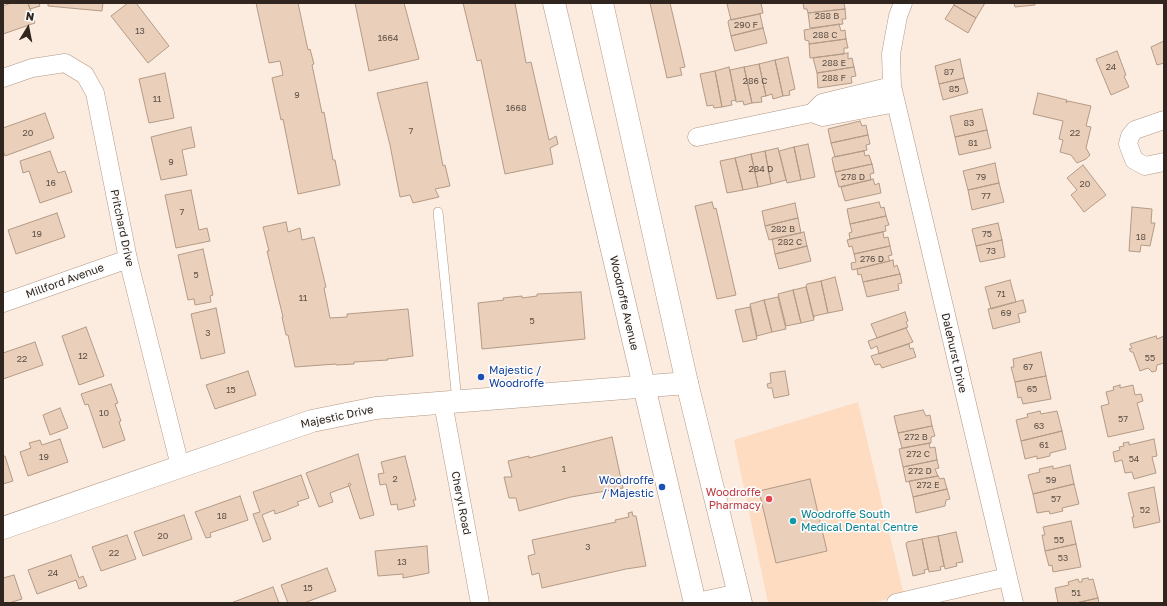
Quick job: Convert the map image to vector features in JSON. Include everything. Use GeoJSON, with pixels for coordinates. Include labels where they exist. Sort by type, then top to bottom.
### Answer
{"type":"FeatureCollection","features":[{"type":"Feature","properties":{"kind":"main road","name":"Woodroffe Avenue"},"geometry":{"type":"LineString","coordinates":[[554,3],[665,483],[695,603]]}},
{"type":"Feature","properties":{"kind":"main road"},"geometry":{"type":"LineString","coordinates":[[602,3],[687,383],[740,599],[702,603]]}},
{"type":"Feature","properties":{"kind":"main road","name":"Majestic Drive"},"geometry":{"type":"LineString","coordinates":[[3,528],[312,421],[376,408],[687,383]]}},
{"type":"Feature","properties":{"kind":"street","name":"Dalehurst Drive"},"geometry":{"type":"LineString","coordinates":[[903,3],[898,16],[891,54],[892,86],[1014,603]]}},
{"type":"Feature","properties":{"kind":"street","name":"Pritchard Drive"},"geometry":{"type":"LineString","coordinates":[[3,78],[32,68],[65,63],[85,75],[95,93],[128,259],[180,466]]}},
{"type":"Feature","properties":{"kind":"street"},"geometry":{"type":"LineString","coordinates":[[812,113],[822,103],[892,86]]}},
{"type":"Feature","properties":{"kind":"street"},"geometry":{"type":"LineString","coordinates":[[697,137],[812,113],[823,117],[896,103]]}},
{"type":"Feature","properties":{"kind":"street"},"geometry":{"type":"LineString","coordinates":[[1164,120],[1135,130],[1130,136],[1128,144],[1134,160],[1145,166],[1164,162]]}},
{"type":"Feature","properties":{"kind":"street","name":"Millford Avenue"},"geometry":{"type":"LineString","coordinates":[[3,303],[128,259]]}},
{"type":"Feature","properties":{"kind":"street","name":"Cheryl Road"},"geometry":{"type":"LineString","coordinates":[[450,402],[445,422],[480,603]]}},
{"type":"Feature","properties":{"kind":"street"},"geometry":{"type":"LineString","coordinates":[[896,603],[1007,577]]}},
{"type":"Feature","properties":{"kind":"lane"},"geometry":{"type":"LineString","coordinates":[[438,212],[450,402]]}},
{"type":"Feature","properties":{"kind":"shaded area"},"geometry":{"type":"Polygon","coordinates":[[[858,402],[904,595],[872,603],[768,603],[734,440],[858,402]]]}},
{"type":"Feature","properties":{"kind":"building"},"geometry":{"type":"Polygon","coordinates":[[[11,3],[28,3],[35,23],[3,34],[3,6],[11,3]]]}},
{"type":"Feature","properties":{"kind":"building"},"geometry":{"type":"Polygon","coordinates":[[[28,3],[39,3],[40,6],[30,9],[28,3]]]}},
{"type":"Feature","properties":{"kind":"building"},"geometry":{"type":"Polygon","coordinates":[[[48,3],[103,3],[102,11],[48,6],[48,3]]]}},
{"type":"Feature","properties":{"kind":"building"},"geometry":{"type":"Polygon","coordinates":[[[128,3],[136,3],[169,46],[148,63],[111,16],[128,3]]]}},
{"type":"Feature","properties":{"kind":"building"},"geometry":{"type":"Polygon","coordinates":[[[256,3],[298,3],[308,50],[310,49],[314,64],[312,65],[322,113],[324,112],[333,160],[335,160],[340,185],[298,194],[283,119],[281,120],[272,78],[283,75],[280,61],[269,63],[256,3]]]}},
{"type":"Feature","properties":{"kind":"building"},"geometry":{"type":"Polygon","coordinates":[[[355,3],[404,3],[419,59],[369,71],[355,3]]]}},
{"type":"Feature","properties":{"kind":"building"},"geometry":{"type":"Polygon","coordinates":[[[463,3],[515,3],[526,63],[531,62],[549,140],[556,136],[558,144],[550,148],[553,164],[505,174],[481,60],[477,61],[463,3]]]}},
{"type":"Feature","properties":{"kind":"building"},"geometry":{"type":"Polygon","coordinates":[[[650,3],[670,3],[685,67],[680,68],[682,75],[667,78],[650,3]]]}},
{"type":"Feature","properties":{"kind":"building"},"geometry":{"type":"Polygon","coordinates":[[[761,3],[763,13],[731,20],[727,4],[761,3]]]}},
{"type":"Feature","properties":{"kind":"building"},"geometry":{"type":"Polygon","coordinates":[[[803,3],[844,3],[845,9],[808,13],[807,9],[804,9],[803,3]]]}},
{"type":"Feature","properties":{"kind":"building"},"geometry":{"type":"Polygon","coordinates":[[[955,3],[985,3],[976,18],[954,5],[955,3]]]}},
{"type":"Feature","properties":{"kind":"building"},"geometry":{"type":"Polygon","coordinates":[[[1014,3],[1035,3],[1035,5],[1015,7],[1014,3]]]}},
{"type":"Feature","properties":{"kind":"building"},"geometry":{"type":"Polygon","coordinates":[[[954,5],[976,18],[968,33],[945,19],[954,5]]]}},
{"type":"Feature","properties":{"kind":"building"},"geometry":{"type":"Polygon","coordinates":[[[845,9],[846,19],[842,19],[843,24],[810,28],[808,13],[845,9]]]}},
{"type":"Feature","properties":{"kind":"building"},"geometry":{"type":"Polygon","coordinates":[[[760,14],[763,28],[731,36],[728,22],[729,20],[760,14]]]}},
{"type":"Feature","properties":{"kind":"building"},"geometry":{"type":"Polygon","coordinates":[[[839,24],[841,31],[845,30],[846,39],[809,44],[809,41],[805,40],[804,30],[839,24]]]}},
{"type":"Feature","properties":{"kind":"building"},"geometry":{"type":"Polygon","coordinates":[[[763,28],[767,43],[735,51],[731,36],[763,28]]]}},
{"type":"Feature","properties":{"kind":"building"},"geometry":{"type":"Polygon","coordinates":[[[846,39],[848,48],[844,48],[844,54],[810,58],[809,44],[846,39]]]}},
{"type":"Feature","properties":{"kind":"building"},"geometry":{"type":"Polygon","coordinates":[[[1164,41],[1164,63],[1157,65],[1151,47],[1164,41]]]}},
{"type":"Feature","properties":{"kind":"building"},"geometry":{"type":"Polygon","coordinates":[[[1117,51],[1126,75],[1124,76],[1129,87],[1111,95],[1096,59],[1117,51]]]}},
{"type":"Feature","properties":{"kind":"building"},"geometry":{"type":"Polygon","coordinates":[[[848,53],[848,59],[852,58],[854,67],[817,73],[813,58],[848,53]]]}},
{"type":"Feature","properties":{"kind":"building"},"geometry":{"type":"Polygon","coordinates":[[[788,57],[795,89],[789,91],[790,95],[783,96],[775,60],[788,57]]]}},
{"type":"Feature","properties":{"kind":"building"},"geometry":{"type":"Polygon","coordinates":[[[960,59],[964,78],[939,84],[935,66],[960,59]]]}},
{"type":"Feature","properties":{"kind":"building"},"geometry":{"type":"Polygon","coordinates":[[[775,60],[783,96],[773,99],[772,94],[766,96],[759,64],[775,60]]]}},
{"type":"Feature","properties":{"kind":"building"},"geometry":{"type":"Polygon","coordinates":[[[759,64],[766,96],[761,97],[762,102],[752,103],[744,67],[759,64]]]}},
{"type":"Feature","properties":{"kind":"building"},"geometry":{"type":"Polygon","coordinates":[[[729,67],[736,100],[731,101],[732,105],[722,107],[715,71],[729,67]]]}},
{"type":"Feature","properties":{"kind":"building"},"geometry":{"type":"Polygon","coordinates":[[[744,67],[752,103],[744,105],[743,101],[736,102],[730,70],[744,67]]]}},
{"type":"Feature","properties":{"kind":"building"},"geometry":{"type":"Polygon","coordinates":[[[854,67],[856,76],[851,77],[852,83],[818,88],[817,73],[854,67]]]}},
{"type":"Feature","properties":{"kind":"building"},"geometry":{"type":"Polygon","coordinates":[[[715,71],[722,107],[714,108],[713,105],[707,106],[700,74],[715,71]]]}},
{"type":"Feature","properties":{"kind":"building"},"geometry":{"type":"Polygon","coordinates":[[[165,73],[174,118],[149,123],[139,79],[165,73]]]}},
{"type":"Feature","properties":{"kind":"building"},"geometry":{"type":"Polygon","coordinates":[[[964,78],[968,93],[943,100],[939,84],[964,78]]]}},
{"type":"Feature","properties":{"kind":"building"},"geometry":{"type":"Polygon","coordinates":[[[427,82],[443,166],[445,165],[450,186],[435,189],[439,197],[413,203],[410,195],[400,197],[390,145],[377,93],[427,82]]]}},
{"type":"Feature","properties":{"kind":"building"},"geometry":{"type":"Polygon","coordinates":[[[1038,93],[1067,100],[1066,103],[1068,101],[1091,106],[1086,126],[1091,127],[1086,148],[1090,155],[1086,159],[1077,163],[1071,155],[1060,152],[1063,140],[1059,139],[1063,121],[1033,114],[1038,93]]]}},
{"type":"Feature","properties":{"kind":"building"},"geometry":{"type":"Polygon","coordinates":[[[982,109],[987,130],[955,137],[950,116],[982,109]]]}},
{"type":"Feature","properties":{"kind":"building"},"geometry":{"type":"Polygon","coordinates":[[[45,113],[54,138],[5,156],[3,151],[3,128],[45,113]]]}},
{"type":"Feature","properties":{"kind":"building"},"geometry":{"type":"Polygon","coordinates":[[[860,121],[862,126],[866,125],[868,135],[831,143],[828,129],[860,121]]]}},
{"type":"Feature","properties":{"kind":"building"},"geometry":{"type":"Polygon","coordinates":[[[191,127],[195,147],[182,150],[187,175],[161,180],[151,137],[191,127]]]}},
{"type":"Feature","properties":{"kind":"building"},"geometry":{"type":"Polygon","coordinates":[[[987,130],[991,148],[959,155],[955,137],[987,130]]]}},
{"type":"Feature","properties":{"kind":"building"},"geometry":{"type":"Polygon","coordinates":[[[868,135],[870,144],[866,145],[867,150],[835,157],[831,143],[868,135]]]}},
{"type":"Feature","properties":{"kind":"building"},"geometry":{"type":"Polygon","coordinates":[[[808,144],[815,177],[801,180],[794,147],[808,144]]]}},
{"type":"Feature","properties":{"kind":"building"},"geometry":{"type":"Polygon","coordinates":[[[794,147],[801,180],[787,183],[779,151],[794,147]]]}},
{"type":"Feature","properties":{"kind":"building"},"geometry":{"type":"Polygon","coordinates":[[[778,148],[786,180],[771,184],[765,151],[778,148]]]}},
{"type":"Feature","properties":{"kind":"building"},"geometry":{"type":"Polygon","coordinates":[[[50,151],[58,173],[65,171],[72,192],[40,203],[29,171],[23,173],[20,161],[50,151]]]}},
{"type":"Feature","properties":{"kind":"building"},"geometry":{"type":"Polygon","coordinates":[[[765,151],[771,184],[758,187],[751,154],[765,151]]]}},
{"type":"Feature","properties":{"kind":"building"},"geometry":{"type":"Polygon","coordinates":[[[864,151],[865,156],[869,155],[872,164],[835,172],[832,159],[833,157],[864,151]]]}},
{"type":"Feature","properties":{"kind":"building"},"geometry":{"type":"Polygon","coordinates":[[[751,154],[758,187],[743,190],[735,158],[751,154]]]}},
{"type":"Feature","properties":{"kind":"building"},"geometry":{"type":"Polygon","coordinates":[[[735,158],[743,190],[727,193],[720,161],[735,158]]]}},
{"type":"Feature","properties":{"kind":"building"},"geometry":{"type":"Polygon","coordinates":[[[995,163],[999,183],[968,190],[963,171],[995,163]]]}},
{"type":"Feature","properties":{"kind":"building"},"geometry":{"type":"Polygon","coordinates":[[[872,164],[874,173],[870,174],[871,180],[839,187],[835,172],[872,164]]]}},
{"type":"Feature","properties":{"kind":"building"},"geometry":{"type":"Polygon","coordinates":[[[1083,165],[1106,195],[1084,212],[1071,195],[1077,190],[1067,178],[1083,165]]]}},
{"type":"Feature","properties":{"kind":"building"},"geometry":{"type":"Polygon","coordinates":[[[873,179],[875,185],[879,183],[881,193],[845,201],[841,187],[873,179]]]}},
{"type":"Feature","properties":{"kind":"building"},"geometry":{"type":"Polygon","coordinates":[[[999,183],[1004,202],[972,210],[968,190],[999,183]]]}},
{"type":"Feature","properties":{"kind":"building"},"geometry":{"type":"Polygon","coordinates":[[[191,190],[199,230],[207,228],[210,241],[176,248],[165,195],[191,190]]]}},
{"type":"Feature","properties":{"kind":"building"},"geometry":{"type":"Polygon","coordinates":[[[712,202],[714,209],[716,208],[736,295],[717,299],[695,206],[712,202]]]}},
{"type":"Feature","properties":{"kind":"building"},"geometry":{"type":"Polygon","coordinates":[[[879,202],[881,208],[884,207],[886,216],[850,224],[847,209],[879,202]]]}},
{"type":"Feature","properties":{"kind":"building"},"geometry":{"type":"Polygon","coordinates":[[[795,203],[798,218],[765,226],[762,211],[795,203]]]}},
{"type":"Feature","properties":{"kind":"building"},"geometry":{"type":"Polygon","coordinates":[[[1132,207],[1152,209],[1151,223],[1155,223],[1150,246],[1141,245],[1140,252],[1129,251],[1132,207]]]}},
{"type":"Feature","properties":{"kind":"building"},"geometry":{"type":"Polygon","coordinates":[[[57,213],[65,237],[16,254],[8,230],[57,213]]]}},
{"type":"Feature","properties":{"kind":"building"},"geometry":{"type":"Polygon","coordinates":[[[886,216],[889,225],[885,226],[886,231],[850,239],[849,233],[852,232],[850,224],[886,216]]]}},
{"type":"Feature","properties":{"kind":"building"},"geometry":{"type":"Polygon","coordinates":[[[798,218],[801,233],[769,240],[765,226],[798,218]]]}},
{"type":"Feature","properties":{"kind":"building"},"geometry":{"type":"Polygon","coordinates":[[[286,222],[288,232],[300,228],[302,240],[314,237],[326,287],[324,288],[330,318],[347,317],[347,314],[408,309],[413,356],[387,359],[388,360],[354,362],[354,364],[295,367],[288,335],[286,335],[263,227],[286,222]]]}},
{"type":"Feature","properties":{"kind":"building"},"geometry":{"type":"Polygon","coordinates":[[[998,223],[1002,240],[976,246],[972,229],[998,223]]]}},
{"type":"Feature","properties":{"kind":"building"},"geometry":{"type":"Polygon","coordinates":[[[804,232],[807,246],[775,254],[772,239],[804,232]]]}},
{"type":"Feature","properties":{"kind":"building"},"geometry":{"type":"Polygon","coordinates":[[[883,232],[884,238],[888,237],[890,246],[854,254],[852,246],[849,247],[847,240],[883,232]]]}},
{"type":"Feature","properties":{"kind":"building"},"geometry":{"type":"Polygon","coordinates":[[[1002,240],[1005,257],[980,262],[976,246],[1002,240]]]}},
{"type":"Feature","properties":{"kind":"building"},"geometry":{"type":"Polygon","coordinates":[[[807,246],[811,261],[779,269],[775,254],[807,246]]]}},
{"type":"Feature","properties":{"kind":"building"},"geometry":{"type":"Polygon","coordinates":[[[890,246],[892,255],[888,256],[890,261],[852,270],[851,263],[856,262],[854,254],[890,246]]]}},
{"type":"Feature","properties":{"kind":"building"},"geometry":{"type":"Polygon","coordinates":[[[203,249],[213,295],[210,296],[211,302],[195,305],[194,299],[188,300],[178,255],[203,249]]]}},
{"type":"Feature","properties":{"kind":"building"},"geometry":{"type":"Polygon","coordinates":[[[893,260],[894,267],[897,265],[900,274],[863,282],[861,274],[858,275],[857,269],[893,260]]]}},
{"type":"Feature","properties":{"kind":"building"},"geometry":{"type":"Polygon","coordinates":[[[900,274],[902,283],[898,284],[899,290],[867,297],[863,282],[900,274]]]}},
{"type":"Feature","properties":{"kind":"building"},"geometry":{"type":"Polygon","coordinates":[[[835,277],[843,310],[828,313],[821,281],[835,277]]]}},
{"type":"Feature","properties":{"kind":"building"},"geometry":{"type":"Polygon","coordinates":[[[1010,280],[1016,302],[991,309],[985,287],[1010,280]]]}},
{"type":"Feature","properties":{"kind":"building"},"geometry":{"type":"Polygon","coordinates":[[[821,281],[828,313],[814,316],[814,318],[806,286],[807,284],[821,281]]]}},
{"type":"Feature","properties":{"kind":"building"},"geometry":{"type":"Polygon","coordinates":[[[806,287],[814,320],[801,323],[793,290],[806,287]]]}},
{"type":"Feature","properties":{"kind":"building"},"geometry":{"type":"Polygon","coordinates":[[[793,290],[801,323],[786,326],[778,294],[793,290]]]}},
{"type":"Feature","properties":{"kind":"building"},"geometry":{"type":"Polygon","coordinates":[[[581,292],[585,339],[482,349],[478,303],[504,300],[503,298],[537,296],[537,294],[581,292]]]}},
{"type":"Feature","properties":{"kind":"building"},"geometry":{"type":"Polygon","coordinates":[[[778,297],[786,329],[772,332],[764,300],[778,297]]]}},
{"type":"Feature","properties":{"kind":"building"},"geometry":{"type":"Polygon","coordinates":[[[764,300],[772,332],[757,336],[750,304],[764,300]]]}},
{"type":"Feature","properties":{"kind":"building"},"geometry":{"type":"Polygon","coordinates":[[[1023,300],[1026,312],[1018,314],[1020,322],[993,329],[988,309],[1023,300]]]}},
{"type":"Feature","properties":{"kind":"building"},"geometry":{"type":"Polygon","coordinates":[[[750,307],[757,339],[743,342],[735,310],[750,307]]]}},
{"type":"Feature","properties":{"kind":"building"},"geometry":{"type":"Polygon","coordinates":[[[216,308],[225,353],[201,359],[191,314],[216,308]]]}},
{"type":"Feature","properties":{"kind":"building"},"geometry":{"type":"Polygon","coordinates":[[[905,312],[908,327],[877,338],[871,324],[905,312]]]}},
{"type":"Feature","properties":{"kind":"building"},"geometry":{"type":"Polygon","coordinates":[[[86,327],[104,376],[79,385],[62,336],[86,327]]]}},
{"type":"Feature","properties":{"kind":"building"},"geometry":{"type":"Polygon","coordinates":[[[906,328],[913,342],[879,354],[877,346],[871,349],[868,341],[906,328]]]}},
{"type":"Feature","properties":{"kind":"building"},"geometry":{"type":"Polygon","coordinates":[[[1156,336],[1157,339],[1164,336],[1164,363],[1157,365],[1156,371],[1152,372],[1148,368],[1140,371],[1133,352],[1129,349],[1132,348],[1130,344],[1156,336]]]}},
{"type":"Feature","properties":{"kind":"building"},"geometry":{"type":"Polygon","coordinates":[[[35,342],[43,365],[3,379],[3,353],[35,342]]]}},
{"type":"Feature","properties":{"kind":"building"},"geometry":{"type":"Polygon","coordinates":[[[909,344],[910,349],[913,348],[916,357],[882,368],[880,364],[875,365],[871,356],[909,344]]]}},
{"type":"Feature","properties":{"kind":"building"},"geometry":{"type":"Polygon","coordinates":[[[1041,352],[1046,376],[1015,382],[1011,367],[1014,367],[1013,359],[1041,352]]]}},
{"type":"Feature","properties":{"kind":"building"},"geometry":{"type":"Polygon","coordinates":[[[248,371],[256,395],[215,409],[206,385],[248,371]]]}},
{"type":"Feature","properties":{"kind":"building"},"geometry":{"type":"Polygon","coordinates":[[[785,371],[789,395],[774,398],[772,388],[768,388],[767,384],[771,383],[770,373],[785,371]]]}},
{"type":"Feature","properties":{"kind":"building"},"geometry":{"type":"Polygon","coordinates":[[[1046,376],[1051,399],[1023,404],[1021,397],[1018,398],[1015,382],[1046,376]]]}},
{"type":"Feature","properties":{"kind":"building"},"geometry":{"type":"Polygon","coordinates":[[[111,384],[118,403],[115,404],[121,421],[119,422],[125,440],[103,448],[88,404],[85,405],[81,394],[111,384]]]}},
{"type":"Feature","properties":{"kind":"building"},"geometry":{"type":"Polygon","coordinates":[[[1120,385],[1120,388],[1133,385],[1135,395],[1141,394],[1143,401],[1137,403],[1144,429],[1108,437],[1101,406],[1109,404],[1106,392],[1114,390],[1113,387],[1120,385]]]}},
{"type":"Feature","properties":{"kind":"building"},"geometry":{"type":"Polygon","coordinates":[[[60,408],[68,428],[50,435],[43,415],[60,408]]]}},
{"type":"Feature","properties":{"kind":"building"},"geometry":{"type":"Polygon","coordinates":[[[923,410],[926,416],[930,415],[932,426],[898,433],[894,416],[923,410]]]}},
{"type":"Feature","properties":{"kind":"building"},"geometry":{"type":"Polygon","coordinates":[[[1040,411],[1041,414],[1057,411],[1062,431],[1021,441],[1016,420],[1028,417],[1027,414],[1040,411]]]}},
{"type":"Feature","properties":{"kind":"building"},"geometry":{"type":"Polygon","coordinates":[[[932,426],[935,436],[931,437],[931,443],[902,448],[898,433],[932,426]]]}},
{"type":"Feature","properties":{"kind":"building"},"geometry":{"type":"Polygon","coordinates":[[[1062,431],[1066,449],[1050,453],[1050,456],[1037,459],[1037,456],[1025,459],[1021,441],[1062,431]]]}},
{"type":"Feature","properties":{"kind":"building"},"geometry":{"type":"Polygon","coordinates":[[[612,437],[623,488],[571,497],[519,511],[516,498],[509,498],[504,477],[512,477],[508,461],[529,456],[529,458],[612,437]]]}},
{"type":"Feature","properties":{"kind":"building"},"geometry":{"type":"Polygon","coordinates":[[[60,439],[68,462],[28,476],[20,452],[31,448],[29,443],[40,440],[42,445],[60,439]]]}},
{"type":"Feature","properties":{"kind":"building"},"geometry":{"type":"Polygon","coordinates":[[[1154,439],[1157,456],[1152,457],[1156,473],[1134,479],[1132,472],[1125,473],[1122,460],[1115,462],[1113,452],[1120,450],[1119,447],[1124,446],[1123,443],[1129,442],[1129,445],[1154,439]]]}},
{"type":"Feature","properties":{"kind":"building"},"geometry":{"type":"Polygon","coordinates":[[[929,443],[930,448],[935,447],[937,460],[903,467],[899,449],[929,443]]]}},
{"type":"Feature","properties":{"kind":"building"},"geometry":{"type":"Polygon","coordinates":[[[358,454],[374,515],[360,519],[349,486],[330,493],[333,502],[319,507],[306,473],[358,454]]]}},
{"type":"Feature","properties":{"kind":"building"},"geometry":{"type":"Polygon","coordinates":[[[3,456],[5,456],[13,481],[3,484],[3,456]]]}},
{"type":"Feature","properties":{"kind":"building"},"geometry":{"type":"Polygon","coordinates":[[[405,456],[416,500],[413,500],[415,506],[398,510],[397,504],[391,505],[386,484],[380,485],[378,474],[384,473],[381,462],[405,456]]]}},
{"type":"Feature","properties":{"kind":"building"},"geometry":{"type":"Polygon","coordinates":[[[937,460],[939,468],[935,469],[938,476],[906,482],[903,467],[937,460]]]}},
{"type":"Feature","properties":{"kind":"building"},"geometry":{"type":"Polygon","coordinates":[[[1070,465],[1074,484],[1033,494],[1028,475],[1040,472],[1039,469],[1053,466],[1053,469],[1070,465]]]}},
{"type":"Feature","properties":{"kind":"building"},"geometry":{"type":"Polygon","coordinates":[[[301,475],[309,498],[297,502],[299,505],[284,511],[275,514],[274,510],[262,515],[271,539],[263,542],[253,514],[260,512],[253,492],[301,475]]]}},
{"type":"Feature","properties":{"kind":"building"},"geometry":{"type":"Polygon","coordinates":[[[938,476],[940,479],[944,478],[947,489],[913,497],[909,481],[938,476]]]}},
{"type":"Feature","properties":{"kind":"building","name":"Woodroffe South Medical Dental Centre"},"geometry":{"type":"Polygon","coordinates":[[[810,479],[827,551],[776,563],[759,491],[810,479]]]}},
{"type":"Feature","properties":{"kind":"building"},"geometry":{"type":"Polygon","coordinates":[[[1074,484],[1079,504],[1062,508],[1063,511],[1050,514],[1049,511],[1037,513],[1033,494],[1074,484]]]}},
{"type":"Feature","properties":{"kind":"building"},"geometry":{"type":"Polygon","coordinates":[[[1154,487],[1160,522],[1134,528],[1132,517],[1134,517],[1128,493],[1154,487]]]}},
{"type":"Feature","properties":{"kind":"building"},"geometry":{"type":"Polygon","coordinates":[[[947,489],[950,499],[946,500],[945,506],[916,513],[913,497],[947,489]]]}},
{"type":"Feature","properties":{"kind":"building"},"geometry":{"type":"Polygon","coordinates":[[[240,496],[248,520],[210,533],[211,537],[206,538],[195,512],[240,496]]]}},
{"type":"Feature","properties":{"kind":"building"},"geometry":{"type":"Polygon","coordinates":[[[632,512],[633,516],[636,516],[646,566],[626,569],[542,588],[539,573],[532,575],[528,556],[535,554],[532,540],[616,522],[615,520],[629,517],[628,513],[632,512]]]}},
{"type":"Feature","properties":{"kind":"building"},"geometry":{"type":"Polygon","coordinates":[[[184,515],[192,539],[143,556],[134,532],[184,515]]]}},
{"type":"Feature","properties":{"kind":"building"},"geometry":{"type":"Polygon","coordinates":[[[1071,521],[1076,544],[1045,551],[1042,535],[1045,535],[1043,527],[1071,521]]]}},
{"type":"Feature","properties":{"kind":"building"},"geometry":{"type":"Polygon","coordinates":[[[956,532],[963,562],[956,563],[957,566],[945,569],[938,536],[956,532]]]}},
{"type":"Feature","properties":{"kind":"building"},"geometry":{"type":"Polygon","coordinates":[[[127,535],[136,559],[101,571],[92,547],[127,535]]]}},
{"type":"Feature","properties":{"kind":"building"},"geometry":{"type":"Polygon","coordinates":[[[938,536],[944,566],[940,567],[941,570],[929,572],[922,539],[938,536]]]}},
{"type":"Feature","properties":{"kind":"building"},"geometry":{"type":"Polygon","coordinates":[[[922,539],[928,569],[924,570],[925,573],[913,576],[906,544],[907,542],[922,539]]]}},
{"type":"Feature","properties":{"kind":"building"},"geometry":{"type":"Polygon","coordinates":[[[1076,544],[1081,567],[1053,572],[1052,565],[1049,566],[1045,551],[1076,544]]]}},
{"type":"Feature","properties":{"kind":"building"},"geometry":{"type":"Polygon","coordinates":[[[427,546],[429,573],[403,578],[403,574],[378,576],[375,551],[427,546]]]}},
{"type":"Feature","properties":{"kind":"building"},"geometry":{"type":"Polygon","coordinates":[[[71,555],[79,578],[83,576],[87,586],[79,589],[76,580],[37,594],[28,570],[71,555]]]}},
{"type":"Feature","properties":{"kind":"building"},"geometry":{"type":"Polygon","coordinates":[[[327,568],[336,591],[304,603],[288,603],[281,585],[327,568]]]}},
{"type":"Feature","properties":{"kind":"building"},"geometry":{"type":"Polygon","coordinates":[[[14,575],[22,599],[9,603],[3,603],[3,578],[14,575]]]}},
{"type":"Feature","properties":{"kind":"building"},"geometry":{"type":"Polygon","coordinates":[[[1088,578],[1089,580],[1093,579],[1098,598],[1076,603],[1058,603],[1055,588],[1069,585],[1068,582],[1078,579],[1079,582],[1082,582],[1082,579],[1088,578]]]}},
{"type":"Feature","properties":{"kind":"building"},"geometry":{"type":"Polygon","coordinates":[[[273,587],[279,603],[231,603],[273,587]]]}},
{"type":"Feature","properties":{"kind":"building"},"geometry":{"type":"Polygon","coordinates":[[[1098,598],[1099,603],[1076,603],[1098,598]]]}},
{"type":"Feature","properties":{"kind":"place","name":"Majestic / Woodroffe"},"geometry":{"type":"Point","coordinates":[481,377]}},
{"type":"Feature","properties":{"kind":"place","name":"Woodroffe / Majestic"},"geometry":{"type":"Point","coordinates":[662,487]}},
{"type":"Feature","properties":{"kind":"place","name":"Woodroffe Pharmacy"},"geometry":{"type":"Point","coordinates":[769,499]}},
{"type":"Feature","properties":{"kind":"place","name":"Woodroffe South Medical Dental Centre"},"geometry":{"type":"Point","coordinates":[793,521]}}]}
